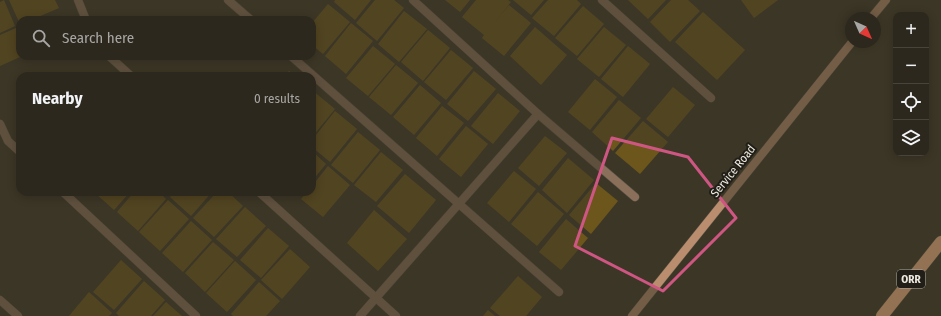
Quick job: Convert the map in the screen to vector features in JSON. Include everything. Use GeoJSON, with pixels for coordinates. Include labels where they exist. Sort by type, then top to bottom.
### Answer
{"type":"FeatureCollection","features":[{"type":"Feature","properties":{"kind":"highway","name":"ORR"},"geometry":{"type":"LineString","coordinates":[[882,316],[941,242]]}},
{"type":"Feature","properties":{"kind":"main road"},"geometry":{"type":"LineString","coordinates":[[876,12],[886,0]]}},
{"type":"Feature","properties":{"kind":"main road","name":"Service Road"},"geometry":{"type":"LineString","coordinates":[[632,316],[847,48]]}},
{"type":"Feature","properties":{"kind":"street"},"geometry":{"type":"LineString","coordinates":[[78,0],[84,16]]}},
{"type":"Feature","properties":{"kind":"street"},"geometry":{"type":"LineString","coordinates":[[228,0],[246,16]]}},
{"type":"Feature","properties":{"kind":"street"},"geometry":{"type":"LineString","coordinates":[[413,0],[538,114],[635,197]]}},
{"type":"Feature","properties":{"kind":"street"},"geometry":{"type":"LineString","coordinates":[[602,0],[711,98]]}},
{"type":"Feature","properties":{"kind":"street"},"geometry":{"type":"LineString","coordinates":[[113,60],[127,72]]}},
{"type":"Feature","properties":{"kind":"street"},"geometry":{"type":"LineString","coordinates":[[296,60],[309,72]]}},
{"type":"Feature","properties":{"kind":"street"},"geometry":{"type":"LineString","coordinates":[[316,78],[558,292]]}},
{"type":"Feature","properties":{"kind":"street"},"geometry":{"type":"LineString","coordinates":[[360,316],[538,114]]}},
{"type":"Feature","properties":{"kind":"street"},"geometry":{"type":"LineString","coordinates":[[0,124],[8,140],[16,148]]}},
{"type":"Feature","properties":{"kind":"street"},"geometry":{"type":"LineString","coordinates":[[67,196],[196,316]]}},
{"type":"Feature","properties":{"kind":"street"},"geometry":{"type":"LineString","coordinates":[[263,196],[396,316]]}},
{"type":"Feature","properties":{"kind":"street"},"geometry":{"type":"LineString","coordinates":[[0,300],[18,316]]}},
{"type":"Feature","properties":{"kind":"highlighted area"},"geometry":{"type":"Polygon","coordinates":[[[612,138],[688,157],[736,218],[663,291],[575,246],[612,138]]]}},
{"type":"Feature","properties":{"kind":"building"},"geometry":{"type":"Polygon","coordinates":[[[4,0],[15,26],[0,33],[0,2],[4,0]]]}},
{"type":"Feature","properties":{"kind":"building"},"geometry":{"type":"Polygon","coordinates":[[[9,0],[55,0],[59,8],[40,16],[16,16],[9,0]]]}},
{"type":"Feature","properties":{"kind":"building"},"geometry":{"type":"Polygon","coordinates":[[[335,0],[371,0],[355,20],[334,2],[335,0]]]}},
{"type":"Feature","properties":{"kind":"building"},"geometry":{"type":"Polygon","coordinates":[[[375,0],[394,0],[404,8],[377,41],[356,23],[375,0]]]}},
{"type":"Feature","properties":{"kind":"building"},"geometry":{"type":"Polygon","coordinates":[[[445,0],[470,0],[460,12],[445,0]]]}},
{"type":"Feature","properties":{"kind":"building"},"geometry":{"type":"Polygon","coordinates":[[[476,0],[508,0],[511,2],[492,26],[509,5],[531,23],[504,56],[482,38],[484,35],[462,17],[476,0]]]}},
{"type":"Feature","properties":{"kind":"building"},"geometry":{"type":"Polygon","coordinates":[[[513,0],[544,0],[531,15],[513,0]]]}},
{"type":"Feature","properties":{"kind":"building"},"geometry":{"type":"Polygon","coordinates":[[[548,0],[577,0],[581,4],[554,36],[532,18],[548,0]]]}},
{"type":"Feature","properties":{"kind":"building"},"geometry":{"type":"Polygon","coordinates":[[[628,0],[666,0],[648,19],[628,0]]]}},
{"type":"Feature","properties":{"kind":"building"},"geometry":{"type":"Polygon","coordinates":[[[671,0],[688,0],[700,11],[670,42],[650,22],[671,0]]]}},
{"type":"Feature","properties":{"kind":"building"},"geometry":{"type":"Polygon","coordinates":[[[741,0],[778,0],[754,18],[741,0]]]}},
{"type":"Feature","properties":{"kind":"building"},"geometry":{"type":"Polygon","coordinates":[[[328,4],[350,22],[323,54],[316,48],[316,18],[328,4]]]}},
{"type":"Feature","properties":{"kind":"building"},"geometry":{"type":"Polygon","coordinates":[[[583,6],[604,24],[577,56],[555,38],[583,6]]]}},
{"type":"Feature","properties":{"kind":"building"},"geometry":{"type":"Polygon","coordinates":[[[404,11],[427,29],[399,62],[378,44],[404,11]]]}},
{"type":"Feature","properties":{"kind":"building"},"geometry":{"type":"Polygon","coordinates":[[[703,12],[745,50],[717,80],[675,42],[703,12]]]}},
{"type":"Feature","properties":{"kind":"building"},"geometry":{"type":"Polygon","coordinates":[[[351,23],[373,41],[346,74],[325,56],[351,23]]]}},
{"type":"Feature","properties":{"kind":"building"},"geometry":{"type":"Polygon","coordinates":[[[535,27],[567,55],[541,85],[510,56],[535,27]]]}},
{"type":"Feature","properties":{"kind":"building"},"geometry":{"type":"Polygon","coordinates":[[[604,27],[626,45],[599,77],[577,59],[604,27]]]}},
{"type":"Feature","properties":{"kind":"building"},"geometry":{"type":"Polygon","coordinates":[[[16,28],[16,59],[0,66],[0,35],[16,28]]]}},
{"type":"Feature","properties":{"kind":"building"},"geometry":{"type":"Polygon","coordinates":[[[428,30],[450,48],[423,81],[401,62],[428,30]]]}},
{"type":"Feature","properties":{"kind":"building"},"geometry":{"type":"Polygon","coordinates":[[[373,46],[395,64],[368,96],[346,78],[373,46]]]}},
{"type":"Feature","properties":{"kind":"building"},"geometry":{"type":"Polygon","coordinates":[[[628,46],[650,64],[623,97],[601,79],[628,46]]]}},
{"type":"Feature","properties":{"kind":"building"},"geometry":{"type":"Polygon","coordinates":[[[451,50],[473,68],[446,100],[424,82],[451,50]]]}},
{"type":"Feature","properties":{"kind":"building"},"geometry":{"type":"Polygon","coordinates":[[[396,65],[418,83],[391,115],[369,97],[396,65]]]}},
{"type":"Feature","properties":{"kind":"building"},"geometry":{"type":"Polygon","coordinates":[[[474,71],[496,89],[468,121],[447,104],[474,71]]]}},
{"type":"Feature","properties":{"kind":"building"},"geometry":{"type":"Polygon","coordinates":[[[595,79],[617,97],[590,130],[568,112],[595,79]]]}},
{"type":"Feature","properties":{"kind":"building"},"geometry":{"type":"Polygon","coordinates":[[[420,85],[441,103],[414,135],[393,117],[420,85]]]}},
{"type":"Feature","properties":{"kind":"building"},"geometry":{"type":"Polygon","coordinates":[[[673,87],[695,105],[668,137],[646,119],[673,87]]]}},
{"type":"Feature","properties":{"kind":"building"},"geometry":{"type":"Polygon","coordinates":[[[316,93],[335,109],[316,132],[316,93]]]}},
{"type":"Feature","properties":{"kind":"building"},"geometry":{"type":"Polygon","coordinates":[[[498,93],[520,111],[493,144],[471,126],[498,93]]]}},
{"type":"Feature","properties":{"kind":"building"},"geometry":{"type":"Polygon","coordinates":[[[619,100],[641,118],[613,151],[592,132],[619,100]]]}},
{"type":"Feature","properties":{"kind":"building"},"geometry":{"type":"Polygon","coordinates":[[[442,106],[464,123],[437,156],[416,138],[442,106]]]}},
{"type":"Feature","properties":{"kind":"building"},"geometry":{"type":"Polygon","coordinates":[[[335,111],[357,129],[330,162],[316,150],[316,135],[335,111]]]}},
{"type":"Feature","properties":{"kind":"building"},"geometry":{"type":"Polygon","coordinates":[[[643,121],[668,142],[640,174],[615,153],[643,121]]]}},
{"type":"Feature","properties":{"kind":"building"},"geometry":{"type":"Polygon","coordinates":[[[466,126],[488,144],[461,177],[439,159],[466,126]]]}},
{"type":"Feature","properties":{"kind":"building"},"geometry":{"type":"Polygon","coordinates":[[[358,132],[380,150],[353,183],[331,165],[358,132]]]}},
{"type":"Feature","properties":{"kind":"building"},"geometry":{"type":"Polygon","coordinates":[[[545,136],[567,153],[539,186],[518,168],[545,136]]]}},
{"type":"Feature","properties":{"kind":"building"},"geometry":{"type":"Polygon","coordinates":[[[381,152],[403,170],[376,202],[354,185],[381,152]]]}},
{"type":"Feature","properties":{"kind":"building"},"geometry":{"type":"Polygon","coordinates":[[[316,155],[326,164],[316,176],[316,155]]]}},
{"type":"Feature","properties":{"kind":"building"},"geometry":{"type":"Polygon","coordinates":[[[568,158],[594,180],[567,213],[542,190],[568,158]]]}},
{"type":"Feature","properties":{"kind":"building"},"geometry":{"type":"Polygon","coordinates":[[[328,166],[350,185],[323,217],[301,199],[304,196],[316,196],[316,181],[328,166]]]}},
{"type":"Feature","properties":{"kind":"building"},"geometry":{"type":"Polygon","coordinates":[[[514,171],[536,189],[509,222],[487,203],[514,171]]]}},
{"type":"Feature","properties":{"kind":"building"},"geometry":{"type":"Polygon","coordinates":[[[405,174],[436,200],[409,233],[377,206],[405,174]]]}},
{"type":"Feature","properties":{"kind":"building"},"geometry":{"type":"Polygon","coordinates":[[[596,183],[618,201],[591,234],[569,215],[596,183]]]}},
{"type":"Feature","properties":{"kind":"building"},"geometry":{"type":"Polygon","coordinates":[[[538,192],[564,214],[537,246],[511,224],[538,192]]]}},
{"type":"Feature","properties":{"kind":"building"},"geometry":{"type":"Polygon","coordinates":[[[98,196],[126,196],[114,210],[98,196]]]}},
{"type":"Feature","properties":{"kind":"building"},"geometry":{"type":"Polygon","coordinates":[[[131,196],[163,196],[166,199],[138,231],[117,212],[131,196]]]}},
{"type":"Feature","properties":{"kind":"building"},"geometry":{"type":"Polygon","coordinates":[[[171,196],[208,196],[191,216],[170,197],[171,196]]]}},
{"type":"Feature","properties":{"kind":"building"},"geometry":{"type":"Polygon","coordinates":[[[213,196],[232,196],[243,206],[214,237],[193,218],[213,196]]]}},
{"type":"Feature","properties":{"kind":"building"},"geometry":{"type":"Polygon","coordinates":[[[168,200],[189,219],[160,251],[139,232],[168,200]]]}},
{"type":"Feature","properties":{"kind":"building"},"geometry":{"type":"Polygon","coordinates":[[[245,207],[266,226],[237,257],[216,239],[245,207]]]}},
{"type":"Feature","properties":{"kind":"building"},"geometry":{"type":"Polygon","coordinates":[[[374,210],[407,239],[378,271],[347,243],[374,210]]]}},
{"type":"Feature","properties":{"kind":"building"},"geometry":{"type":"Polygon","coordinates":[[[566,219],[588,238],[561,270],[539,252],[566,219]]]}},
{"type":"Feature","properties":{"kind":"building"},"geometry":{"type":"Polygon","coordinates":[[[191,221],[212,240],[183,272],[162,253],[191,221]]]}},
{"type":"Feature","properties":{"kind":"building"},"geometry":{"type":"Polygon","coordinates":[[[268,228],[289,246],[261,278],[240,260],[268,228]]]}},
{"type":"Feature","properties":{"kind":"building"},"geometry":{"type":"Polygon","coordinates":[[[213,242],[234,260],[205,292],[185,273],[213,242]]]}},
{"type":"Feature","properties":{"kind":"building"},"geometry":{"type":"Polygon","coordinates":[[[290,249],[310,267],[282,299],[261,280],[290,249]]]}},
{"type":"Feature","properties":{"kind":"building"},"geometry":{"type":"Polygon","coordinates":[[[121,260],[142,279],[114,310],[93,292],[121,260]]]}},
{"type":"Feature","properties":{"kind":"building"},"geometry":{"type":"Polygon","coordinates":[[[235,261],[256,280],[227,312],[206,293],[235,261]]]}},
{"type":"Feature","properties":{"kind":"building"},"geometry":{"type":"Polygon","coordinates":[[[518,276],[542,297],[526,316],[500,316],[490,308],[518,276]]]}},
{"type":"Feature","properties":{"kind":"building"},"geometry":{"type":"Polygon","coordinates":[[[144,281],[165,300],[151,316],[119,316],[116,313],[144,281]]]}},
{"type":"Feature","properties":{"kind":"building"},"geometry":{"type":"Polygon","coordinates":[[[259,282],[280,301],[266,316],[233,316],[231,314],[259,282]]]}},
{"type":"Feature","properties":{"kind":"building"},"geometry":{"type":"Polygon","coordinates":[[[89,292],[112,313],[109,316],[69,316],[89,292]]]}},
{"type":"Feature","properties":{"kind":"building"},"geometry":{"type":"Polygon","coordinates":[[[166,302],[182,316],[153,316],[166,302]]]}},
{"type":"Feature","properties":{"kind":"building"},"geometry":{"type":"Polygon","coordinates":[[[488,310],[495,316],[483,316],[488,310]]]}}]}
